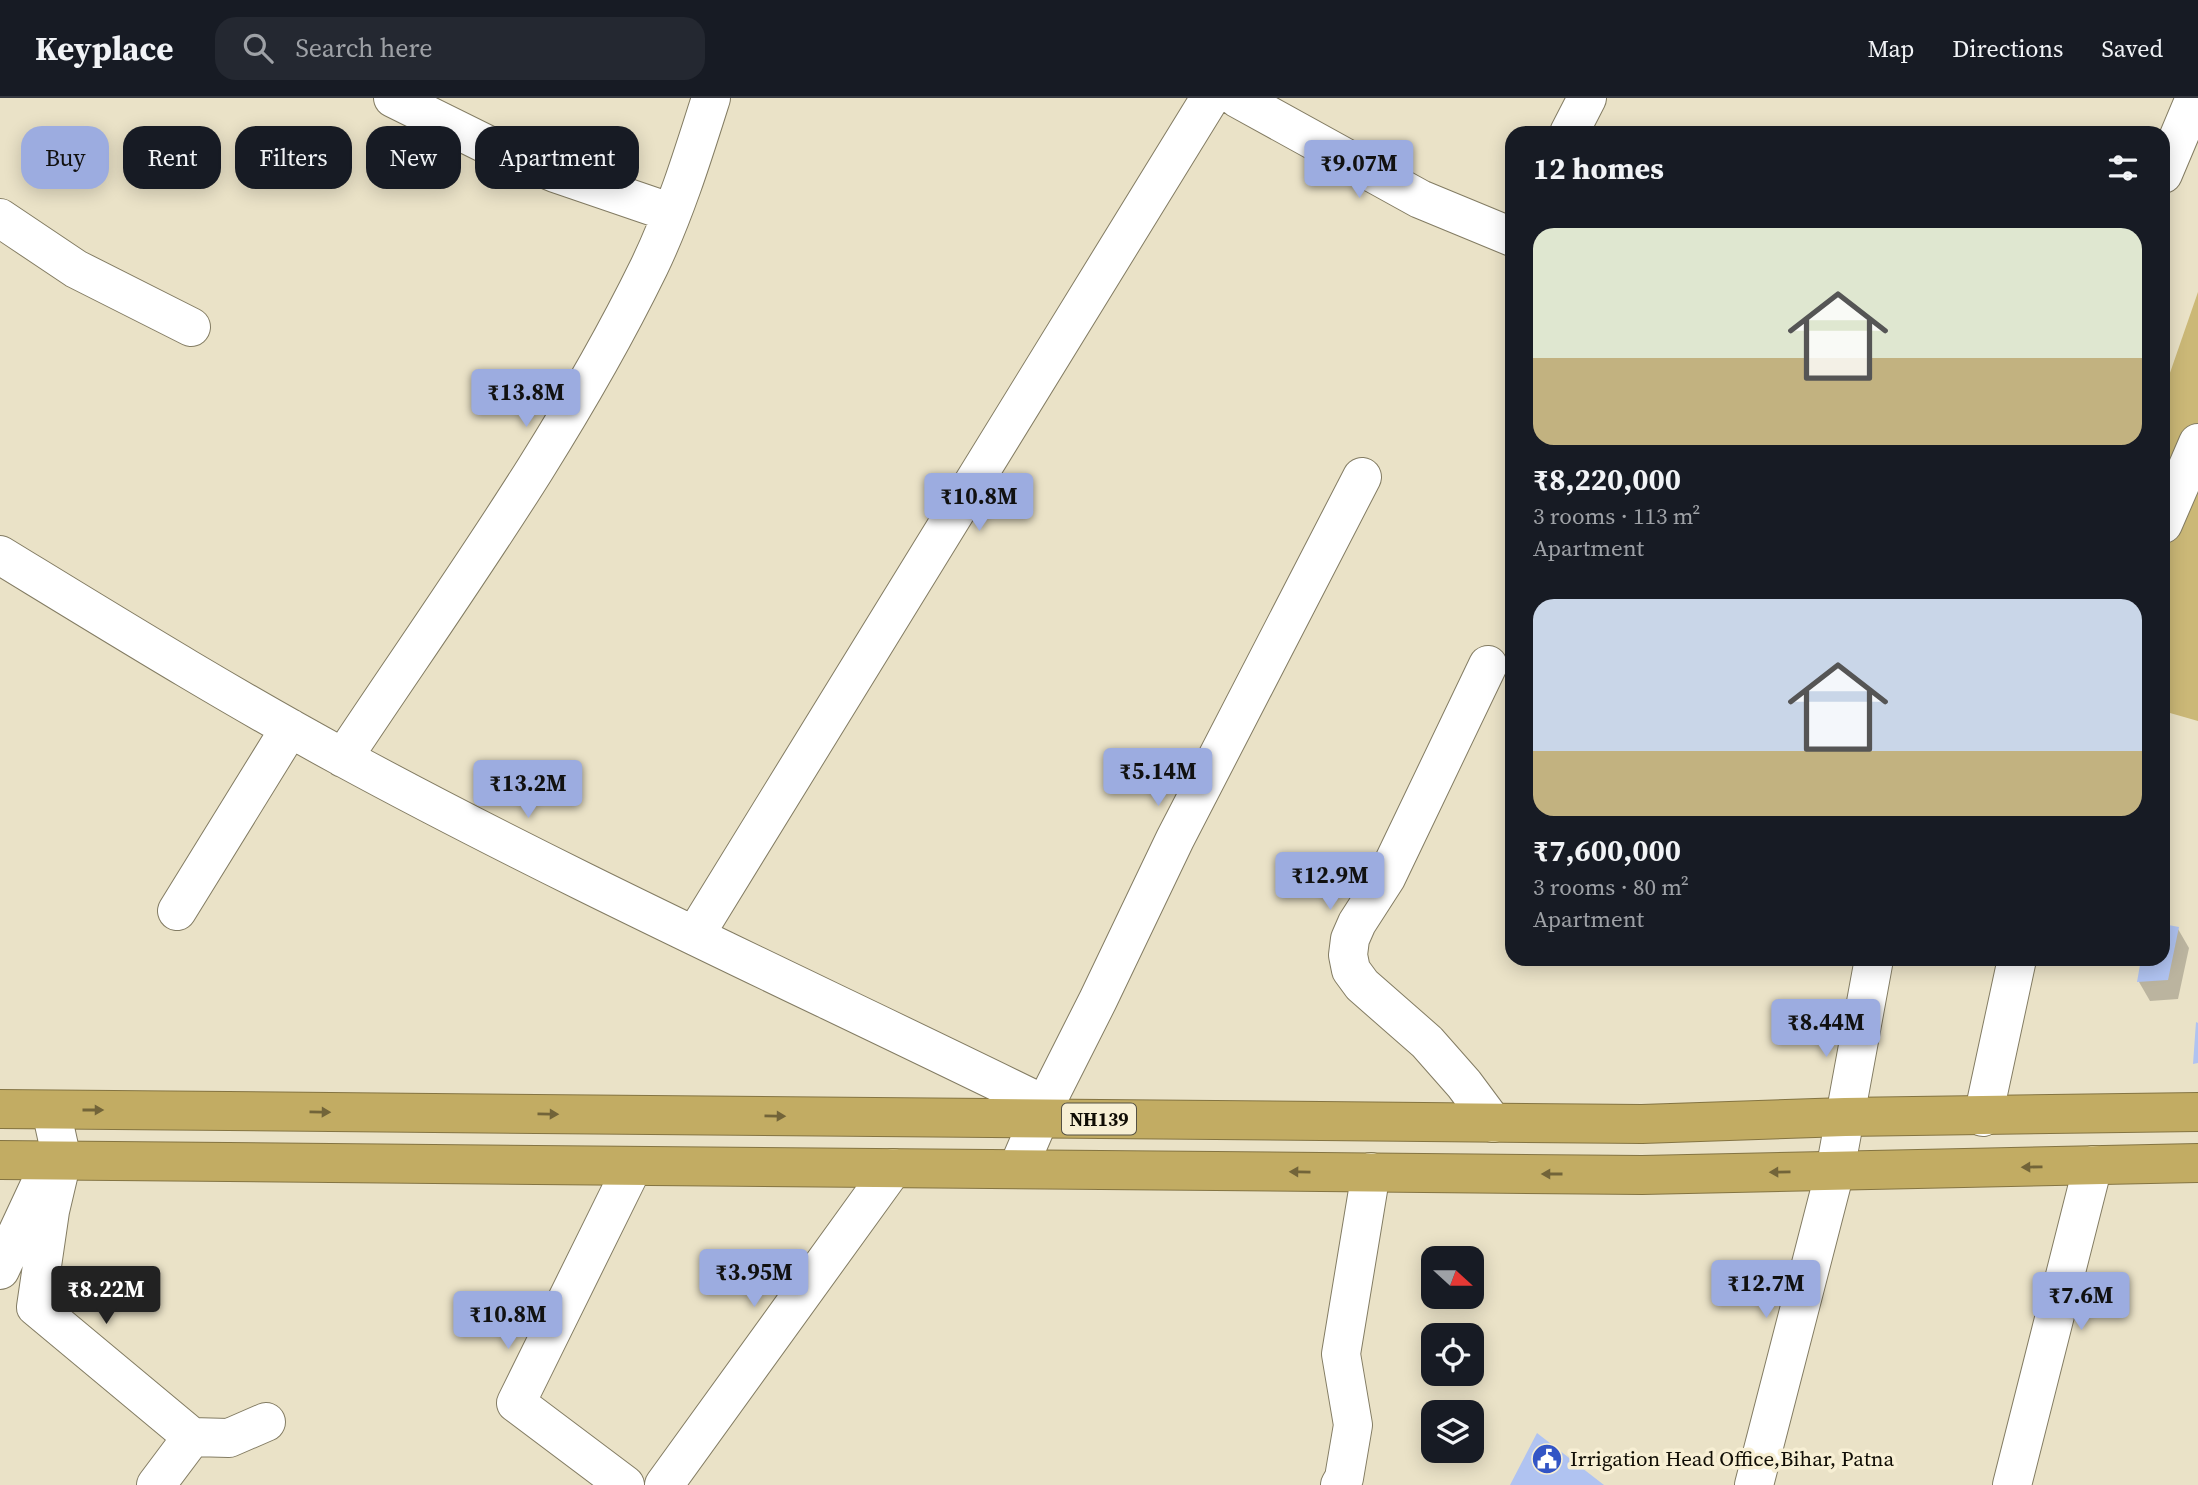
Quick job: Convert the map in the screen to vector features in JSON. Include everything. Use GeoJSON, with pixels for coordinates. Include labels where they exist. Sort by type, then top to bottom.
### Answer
{"type":"FeatureCollection","features":[{"type":"Feature","properties":{"kind":"highway","name":"NH139"},"geometry":{"type":"LineString","coordinates":[[0,1109],[1043,1111],[1493,1123],[1642,1124],[2198,1112]]}},
{"type":"Feature","properties":{"kind":"highway"},"geometry":{"type":"LineString","coordinates":[[0,1160],[1642,1175],[2198,1163]]}},
{"type":"Feature","properties":{"kind":"street"},"geometry":{"type":"LineString","coordinates":[[393,98],[490,146],[555,173],[672,213]]}},
{"type":"Feature","properties":{"kind":"street"},"geometry":{"type":"LineString","coordinates":[[343,758],[504,520],[560,430],[631,303],[672,213],[711,98]]}},
{"type":"Feature","properties":{"kind":"street"},"geometry":{"type":"LineString","coordinates":[[695,935],[1210,98]]}},
{"type":"Feature","properties":{"kind":"street"},"geometry":{"type":"LineString","coordinates":[[1237,98],[1420,199],[1505,234]]}},
{"type":"Feature","properties":{"kind":"street"},"geometry":{"type":"LineString","coordinates":[[1573,126],[1587,98]]}},
{"type":"Feature","properties":{"kind":"street"},"geometry":{"type":"LineString","coordinates":[[2170,157],[2195,98]]}},
{"type":"Feature","properties":{"kind":"street"},"geometry":{"type":"LineString","coordinates":[[0,218],[76,269],[191,327]]}},
{"type":"Feature","properties":{"kind":"street"},"geometry":{"type":"LineString","coordinates":[[2170,506],[2198,443]]}},
{"type":"Feature","properties":{"kind":"street"},"geometry":{"type":"LineString","coordinates":[[1018,1168],[1175,839],[1362,477]]}},
{"type":"Feature","properties":{"kind":"street"},"geometry":{"type":"LineString","coordinates":[[0,555],[183,667],[343,758],[481,831],[695,935],[1043,1111]]}},
{"type":"Feature","properties":{"kind":"street"},"geometry":{"type":"LineString","coordinates":[[1488,665],[1386,878],[1357,923],[1350,939],[1348,955],[1351,970],[1362,985],[1427,1042],[1464,1084],[1493,1123]]}},
{"type":"Feature","properties":{"kind":"street"},"geometry":{"type":"LineString","coordinates":[[177,911],[290,728]]}},
{"type":"Feature","properties":{"kind":"street"},"geometry":{"type":"LineString","coordinates":[[1754,1485],[1835,1171],[1873,966]]}},
{"type":"Feature","properties":{"kind":"street"},"geometry":{"type":"LineString","coordinates":[[1983,1117],[2015,966]]}},
{"type":"Feature","properties":{"kind":"street"},"geometry":{"type":"LineString","coordinates":[[51,1110],[56,1160],[36,1307],[192,1437],[229,1438],[266,1422]]}},
{"type":"Feature","properties":{"kind":"street"},"geometry":{"type":"LineString","coordinates":[[0,1270],[56,1160]]}},
{"type":"Feature","properties":{"kind":"street"},"geometry":{"type":"LineString","coordinates":[[2012,1485],[2093,1165]]}},
{"type":"Feature","properties":{"kind":"street"},"geometry":{"type":"LineString","coordinates":[[625,1485],[516,1403],[633,1166]]}},
{"type":"Feature","properties":{"kind":"street"},"geometry":{"type":"LineString","coordinates":[[664,1485],[893,1168]]}},
{"type":"Feature","properties":{"kind":"street"},"geometry":{"type":"LineString","coordinates":[[1323,1287],[1365,1172]]}},
{"type":"Feature","properties":{"kind":"street"},"geometry":{"type":"LineString","coordinates":[[1340,1485],[1344,1478],[1353,1425],[1340,1353],[1365,1172]]}},
{"type":"Feature","properties":{"kind":"street"},"geometry":{"type":"LineString","coordinates":[[156,1485],[192,1437]]}},
{"type":"Feature","properties":{"kind":"shaded area"},"geometry":{"type":"Polygon","coordinates":[[[2198,292],[2198,721],[2170,713],[2170,373],[2198,292]]]}},
{"type":"Feature","properties":{"kind":"building"},"geometry":{"type":"Polygon","coordinates":[[[2170,925],[2179,927],[2168,980],[2137,982],[2140,966],[2170,966],[2170,925]]]}},
{"type":"Feature","properties":{"kind":"building"},"geometry":{"type":"Polygon","coordinates":[[[2196,1022],[2198,1063],[2193,1064],[2196,1022]]]}},
{"type":"Feature","properties":{"kind":"building","name":"Irrigation Head Office,Bihar, Patna"},"geometry":{"type":"Polygon","coordinates":[[[1537,1433],[1604,1485],[1510,1485],[1537,1433]]]}},
{"type":"Feature","properties":{"kind":"place","name":"Irrigation Head Office,Bihar, Patna"},"geometry":{"type":"Point","coordinates":[1547,1459]}}]}
